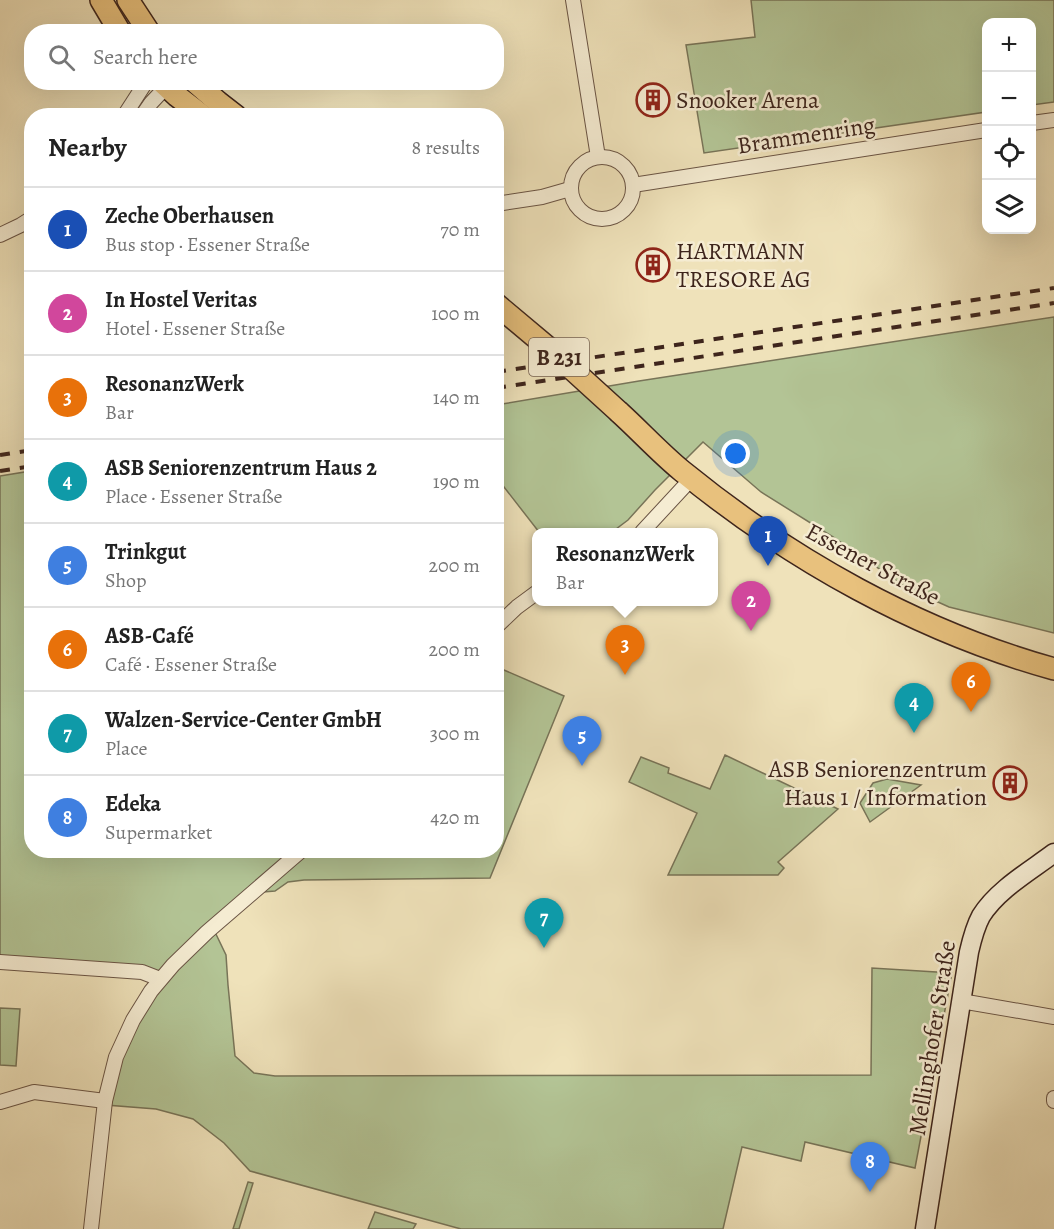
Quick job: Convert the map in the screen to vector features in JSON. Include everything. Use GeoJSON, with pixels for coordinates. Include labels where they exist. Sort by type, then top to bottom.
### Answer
{"type":"FeatureCollection","features":[{"type":"Feature","properties":{"kind":"main road"},"geometry":{"type":"LineString","coordinates":[[101,0],[115,24]]}},
{"type":"Feature","properties":{"kind":"main road"},"geometry":{"type":"LineString","coordinates":[[128,0],[144,24]]}},
{"type":"Feature","properties":{"kind":"main road"},"geometry":{"type":"LineString","coordinates":[[168,90],[192,108]]}},
{"type":"Feature","properties":{"kind":"main road"},"geometry":{"type":"LineString","coordinates":[[204,90],[226,108]]}},
{"type":"Feature","properties":{"kind":"main road","name":"Essener Straße"},"geometry":{"type":"LineString","coordinates":[[504,311],[552,351],[681,470],[780,544],[915,618],[1009,656],[1054,669]]}},
{"type":"Feature","properties":{"kind":"main road","name":"Mellinghofer Straße"},"geometry":{"type":"LineString","coordinates":[[925,1229],[972,938],[981,916],[1000,894],[1054,853]]}},
{"type":"Feature","properties":{"kind":"street"},"geometry":{"type":"LineString","coordinates":[[573,0],[598,157]]}},
{"type":"Feature","properties":{"kind":"street"},"geometry":{"type":"LineString","coordinates":[[133,108],[153,90]]}},
{"type":"Feature","properties":{"kind":"street"},"geometry":{"type":"LineString","coordinates":[[148,108],[157,90]]}},
{"type":"Feature","properties":{"kind":"street"},"geometry":{"type":"LineString","coordinates":[[1036,122],[1054,120]]}},
{"type":"Feature","properties":{"kind":"street","name":"Brammenring"},"geometry":{"type":"LineString","coordinates":[[633,184],[982,131]]}},
{"type":"Feature","properties":{"kind":"street"},"geometry":{"type":"LineString","coordinates":[[598,157],[613,159],[620,163],[629,173],[633,184],[633,194],[626,207],[607,219],[596,219],[582,212],[574,202],[570,189],[576,170],[586,162],[598,157]]}},
{"type":"Feature","properties":{"kind":"street"},"geometry":{"type":"LineString","coordinates":[[504,203],[542,197],[570,189]]}},
{"type":"Feature","properties":{"kind":"street"},"geometry":{"type":"LineString","coordinates":[[0,235],[24,223]]}},
{"type":"Feature","properties":{"kind":"street"},"geometry":{"type":"LineString","coordinates":[[646,528],[692,478]]}},
{"type":"Feature","properties":{"kind":"street"},"geometry":{"type":"LineString","coordinates":[[504,619],[532,596]]}},
{"type":"Feature","properties":{"kind":"street"},"geometry":{"type":"LineString","coordinates":[[91,1229],[105,1101],[113,1067],[126,1035],[144,1002],[160,980],[187,951],[294,858]]}},
{"type":"Feature","properties":{"kind":"street"},"geometry":{"type":"LineString","coordinates":[[0,962],[142,972],[160,980]]}},
{"type":"Feature","properties":{"kind":"street"},"geometry":{"type":"LineString","coordinates":[[961,1001],[1054,1017]]}},
{"type":"Feature","properties":{"kind":"street"},"geometry":{"type":"LineString","coordinates":[[0,1102],[34,1092],[105,1101]]}},
{"type":"Feature","properties":{"kind":"green space"},"geometry":{"type":"Polygon","coordinates":[[[751,0],[1054,0],[1054,102],[1036,104],[1036,18],[982,18],[982,113],[704,153],[686,45],[755,37],[751,0]]]}},
{"type":"Feature","properties":{"kind":"green space"},"geometry":{"type":"Polygon","coordinates":[[[1054,317],[1054,633],[949,607],[907,588],[833,537],[761,492],[703,442],[628,520],[617,528],[536,528],[504,487],[504,404],[1054,317]]]}},
{"type":"Feature","properties":{"kind":"green space"},"geometry":{"type":"Polygon","coordinates":[[[24,472],[24,858],[498,858],[490,878],[304,880],[288,882],[275,891],[251,893],[160,978],[0,961],[0,476],[24,472]]]}},
{"type":"Feature","properties":{"kind":"green space"},"geometry":{"type":"Polygon","coordinates":[[[504,670],[564,696],[504,844],[504,670]]]}},
{"type":"Feature","properties":{"kind":"green space"},"geometry":{"type":"Polygon","coordinates":[[[725,755],[838,809],[778,862],[784,868],[778,875],[668,875],[697,813],[629,782],[641,757],[669,768],[668,773],[710,789],[725,755]]]}},
{"type":"Feature","properties":{"kind":"green space"},"geometry":{"type":"Polygon","coordinates":[[[887,779],[921,785],[870,822],[860,803],[873,783],[887,779]]]}},
{"type":"Feature","properties":{"kind":"green space"},"geometry":{"type":"Polygon","coordinates":[[[213,928],[226,955],[235,1056],[254,1073],[275,1076],[871,1075],[872,968],[952,973],[915,1168],[805,1142],[801,1161],[742,1147],[723,1229],[461,1229],[250,1171],[224,1143],[193,1119],[156,1109],[106,1105],[138,1012],[213,928]]]}},
{"type":"Feature","properties":{"kind":"green space"},"geometry":{"type":"Polygon","coordinates":[[[0,1008],[20,1009],[16,1066],[0,1065],[0,1008]]]}},
{"type":"Feature","properties":{"kind":"green space"},"geometry":{"type":"Polygon","coordinates":[[[248,1182],[253,1183],[239,1229],[233,1229],[248,1182]]]}},
{"type":"Feature","properties":{"kind":"green space"},"geometry":{"type":"Polygon","coordinates":[[[375,1212],[416,1224],[413,1229],[368,1229],[375,1212]]]}},
{"type":"Feature","properties":{"kind":"railway"},"geometry":{"type":"LineString","coordinates":[[504,371],[1054,288]]}},
{"type":"Feature","properties":{"kind":"railway"},"geometry":{"type":"LineString","coordinates":[[504,387],[1054,303]]}},
{"type":"Feature","properties":{"kind":"railway"},"geometry":{"type":"LineString","coordinates":[[0,455],[24,451]]}},
{"type":"Feature","properties":{"kind":"railway"},"geometry":{"type":"LineString","coordinates":[[0,471],[24,467]]}},
{"type":"Feature","properties":{"kind":"place","name":"Snooker Arena"},"geometry":{"type":"Point","coordinates":[653,100]}},
{"type":"Feature","properties":{"kind":"place","name":"HARTMANN TRESORE AG"},"geometry":{"type":"Point","coordinates":[653,265]}},
{"type":"Feature","properties":{"kind":"place","name":"Zeche Oberhausen"},"geometry":{"type":"Point","coordinates":[768,566]}},
{"type":"Feature","properties":{"kind":"place","name":"In Hostel Veritas"},"geometry":{"type":"Point","coordinates":[751,631]}},
{"type":"Feature","properties":{"kind":"place","name":"ResonanzWerk"},"geometry":{"type":"Point","coordinates":[625,675]}},
{"type":"Feature","properties":{"kind":"place","name":"ASB-Café"},"geometry":{"type":"Point","coordinates":[971,712]}},
{"type":"Feature","properties":{"kind":"place","name":"ASB Seniorenzentrum Haus 2"},"geometry":{"type":"Point","coordinates":[914,733]}},
{"type":"Feature","properties":{"kind":"place","name":"Trinkgut"},"geometry":{"type":"Point","coordinates":[582,766]}},
{"type":"Feature","properties":{"kind":"place","name":"ASB Seniorenzentrum Haus 1 / Information"},"geometry":{"type":"Point","coordinates":[1010,783]}},
{"type":"Feature","properties":{"kind":"place","name":"Walzen-Service-Center GmbH"},"geometry":{"type":"Point","coordinates":[544,948]}},
{"type":"Feature","properties":{"kind":"place","name":"Edeka"},"geometry":{"type":"Point","coordinates":[870,1192]}}]}
